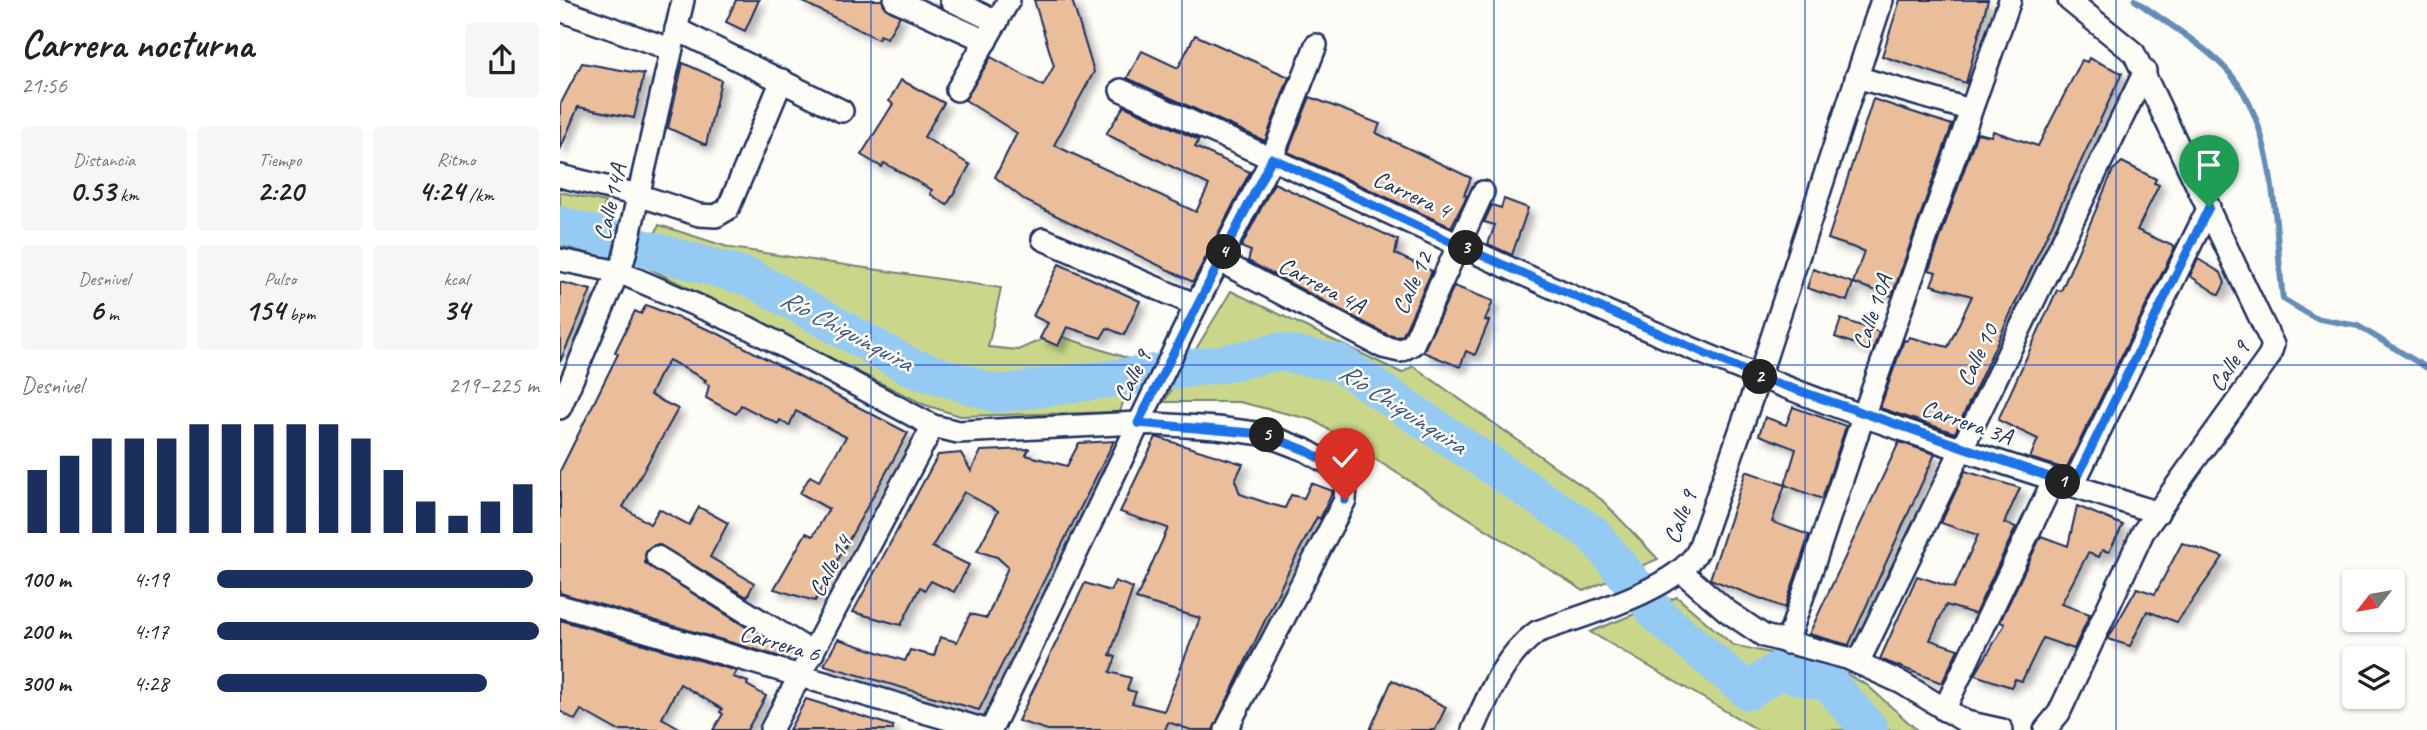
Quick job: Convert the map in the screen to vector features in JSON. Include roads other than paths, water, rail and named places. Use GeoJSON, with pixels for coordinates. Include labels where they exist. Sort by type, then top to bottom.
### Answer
{"type":"FeatureCollection","features":[{"type":"Feature","properties":{"kind":"street","name":"Calle 14A"},"geometry":{"type":"LineString","coordinates":[[560,408],[621,265],[632,229],[683,0]]}},
{"type":"Feature","properties":{"kind":"street"},"geometry":{"type":"LineString","coordinates":[[895,0],[986,41]]}},
{"type":"Feature","properties":{"kind":"street"},"geometry":{"type":"LineString","coordinates":[[951,0],[997,22]]}},
{"type":"Feature","properties":{"kind":"street"},"geometry":{"type":"LineString","coordinates":[[957,90],[1009,0]]}},
{"type":"Feature","properties":{"kind":"street","name":"Calle 9"},"geometry":{"type":"LineString","coordinates":[[1882,0],[1759,377],[1698,551],[1673,577],[1698,588],[1764,636],[1858,663],[1902,683],[1966,722],[2002,730]]}},
{"type":"Feature","properties":{"kind":"street","name":"Calle 10A"},"geometry":{"type":"LineString","coordinates":[[1787,643],[1864,414],[2010,0]]}},
{"type":"Feature","properties":{"kind":"street","name":"Calle 9"},"geometry":{"type":"LineString","coordinates":[[2045,730],[2059,713],[2143,532],[2269,357],[2273,345],[2145,71],[2134,53],[2118,37],[2069,0]]}},
{"type":"Feature","properties":{"kind":"street"},"geometry":{"type":"LineString","coordinates":[[560,10],[673,39],[782,80],[842,111]]}},
{"type":"Feature","properties":{"kind":"street","name":"Calle 9"},"geometry":{"type":"LineString","coordinates":[[988,730],[1196,305],[1272,158],[1316,45]]}},
{"type":"Feature","properties":{"kind":"street","name":"Calle 10"},"geometry":{"type":"LineString","coordinates":[[1858,663],[2145,71]]}},
{"type":"Feature","properties":{"kind":"street"},"geometry":{"type":"LineString","coordinates":[[1856,77],[1971,110]]}},
{"type":"Feature","properties":{"kind":"street"},"geometry":{"type":"LineString","coordinates":[[560,176],[639,195],[699,215],[716,216],[728,209],[782,80]]}},
{"type":"Feature","properties":{"kind":"street","name":"Carrera 4"},"geometry":{"type":"LineString","coordinates":[[1121,89],[1458,245],[1759,377]]}},
{"type":"Feature","properties":{"kind":"street","name":"Calle 12"},"geometry":{"type":"LineString","coordinates":[[1400,351],[1413,344],[1483,192]]}},
{"type":"Feature","properties":{"kind":"street"},"geometry":{"type":"LineString","coordinates":[[1944,710],[2209,207]]}},
{"type":"Feature","properties":{"kind":"street"},"geometry":{"type":"LineString","coordinates":[[1043,239],[1196,305]]}},
{"type":"Feature","properties":{"kind":"street"},"geometry":{"type":"LineString","coordinates":[[560,260],[621,265],[749,328],[933,426],[958,432],[1138,423],[1263,434],[1305,450],[1340,470],[1346,486],[1345,500],[1226,730]]}},
{"type":"Feature","properties":{"kind":"street","name":"Carrera 4A"},"geometry":{"type":"LineString","coordinates":[[1220,261],[1382,347],[1400,351]]}},
{"type":"Feature","properties":{"kind":"street","name":"Carrera 3A"},"geometry":{"type":"LineString","coordinates":[[1759,377],[2158,513]]}},
{"type":"Feature","properties":{"kind":"street","name":"Calle 14"},"geometry":{"type":"LineString","coordinates":[[771,730],[933,426]]}},
{"type":"Feature","properties":{"kind":"street"},"geometry":{"type":"LineString","coordinates":[[657,557],[813,653]]}},
{"type":"Feature","properties":{"kind":"street"},"geometry":{"type":"LineString","coordinates":[[1473,730],[1496,681],[1524,641],[1537,632],[1673,577]]}},
{"type":"Feature","properties":{"kind":"street","name":"Carrera 6"},"geometry":{"type":"LineString","coordinates":[[560,606],[988,730]]}},
{"type":"Feature","properties":{"kind":"waterway"},"geometry":{"type":"LineString","coordinates":[[2135,0],[2182,32],[2225,68],[2242,91],[2255,117],[2264,146],[2275,209],[2283,299],[2315,318],[2358,326],[2427,368]]}},
{"type":"Feature","properties":{"kind":"waterway","name":"Río Chiquinquira"},"geometry":{"type":"LineString","coordinates":[[560,225],[751,278],[909,366],[997,394],[1222,364],[1277,352],[1339,363],[1593,534],[1661,618],[1748,691],[1777,671],[1829,683],[1870,730]]}}]}
